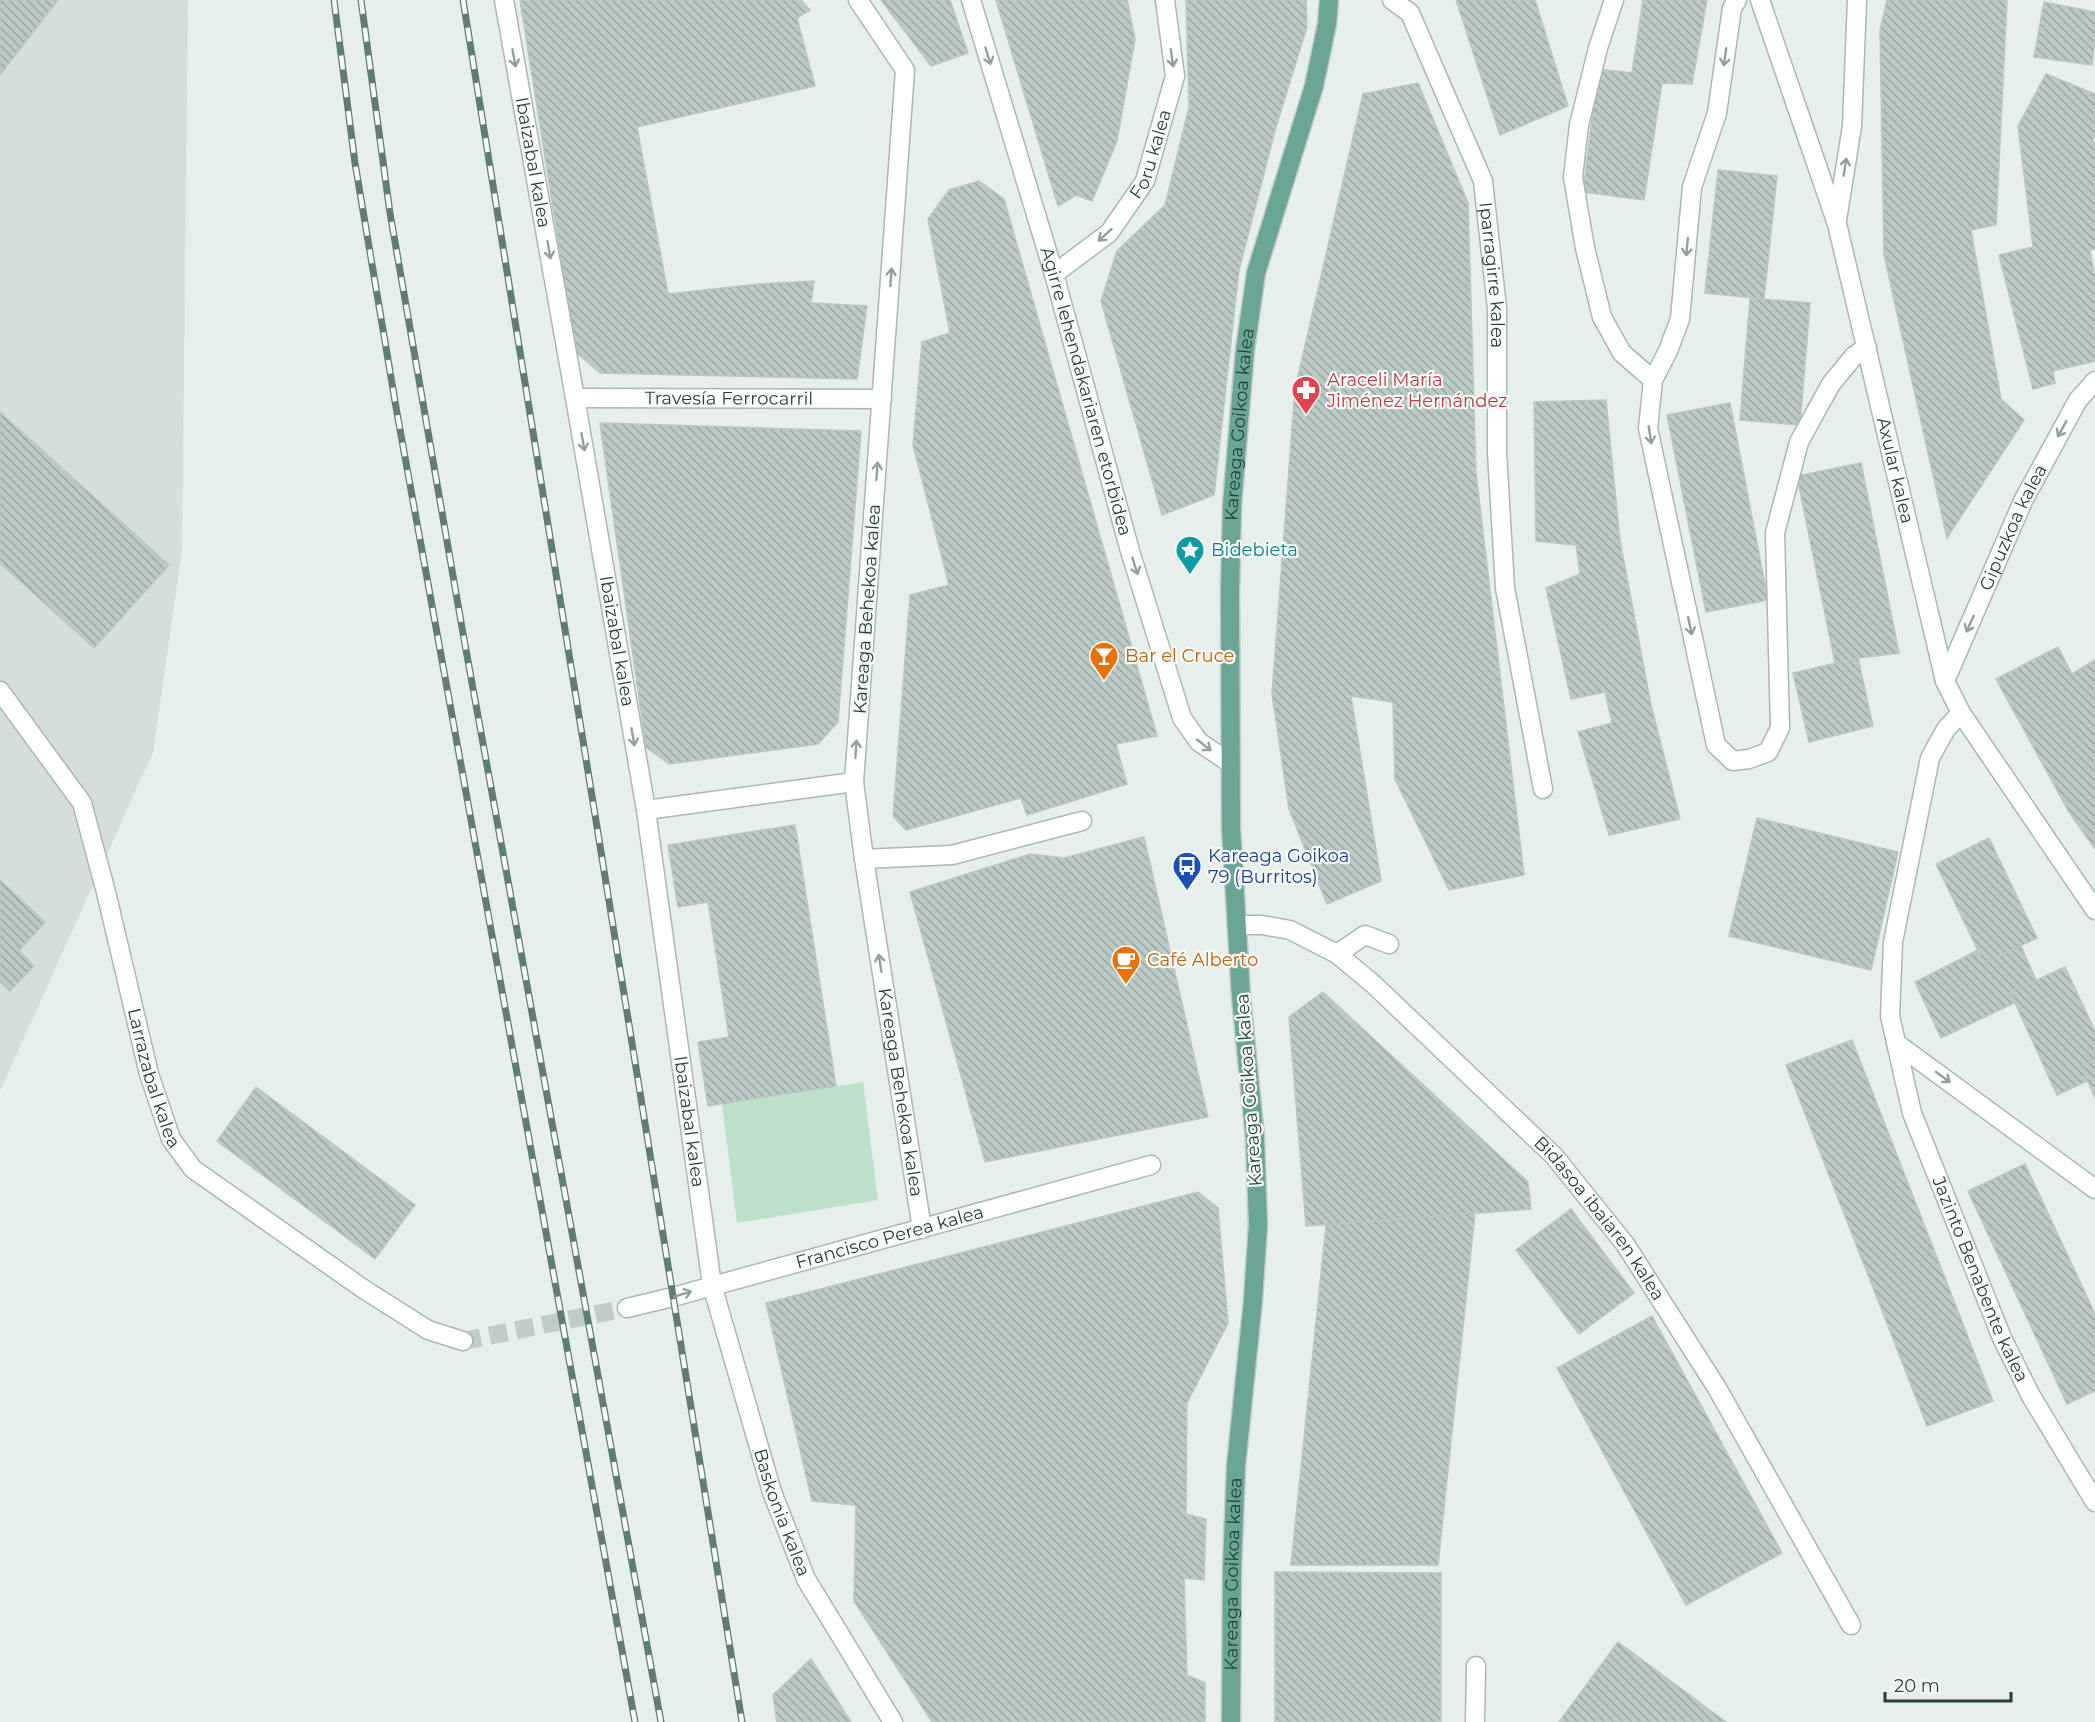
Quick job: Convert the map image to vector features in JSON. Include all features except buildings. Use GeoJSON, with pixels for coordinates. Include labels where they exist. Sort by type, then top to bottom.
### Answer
{"type":"FeatureCollection","features":[{"type":"Feature","properties":{"kind":"main road","name":"Kareaga Goikoa kalea"},"geometry":{"type":"LineString","coordinates":[[1231,1722],[1232,1568],[1236,1466],[1253,1300],[1258,1225],[1255,1138],[1242,997],[1231,828],[1232,505],[1245,350],[1256,273],[1314,86],[1327,24],[1329,0]]}},
{"type":"Feature","properties":{"kind":"street","name":"Ibaizabal kalea"},"geometry":{"type":"LineString","coordinates":[[504,0],[646,810],[712,1285]]}},
{"type":"Feature","properties":{"kind":"street","name":"Kareaga Behekoa kalea"},"geometry":{"type":"LineString","coordinates":[[858,0],[905,70],[854,782],[922,1229]]}},
{"type":"Feature","properties":{"kind":"street","name":"Agirre lehendakariaren etorbidea"},"geometry":{"type":"LineString","coordinates":[[970,0],[1054,274],[1130,551],[1182,718],[1199,742],[1230,763]]}},
{"type":"Feature","properties":{"kind":"street","name":"Foru kalea"},"geometry":{"type":"LineString","coordinates":[[1054,274],[1109,233],[1145,181],[1175,76],[1165,0]]}},
{"type":"Feature","properties":{"kind":"street","name":"Iparragirre kalea"},"geometry":{"type":"LineString","coordinates":[[1392,0],[1410,13],[1483,181],[1497,308],[1497,452],[1505,588],[1543,789]]}},
{"type":"Feature","properties":{"kind":"street"},"geometry":{"type":"LineString","coordinates":[[1614,0],[1598,48],[1579,125],[1573,177],[1585,248],[1602,317],[1622,353],[1653,380]]}},
{"type":"Feature","properties":{"kind":"street"},"geometry":{"type":"LineString","coordinates":[[1737,0],[1732,8],[1717,113],[1692,187],[1680,319],[1668,351],[1653,380],[1648,428],[1716,745],[1733,761],[1749,759],[1768,752],[1780,728],[1775,533],[1799,442],[1830,384],[1854,356],[1867,347]]}},
{"type":"Feature","properties":{"kind":"street","name":"Axular kalea"},"geometry":{"type":"LineString","coordinates":[[1760,0],[1837,224],[1945,681],[1961,712],[2095,910]]}},
{"type":"Feature","properties":{"kind":"street"},"geometry":{"type":"LineString","coordinates":[[1837,224],[1852,126],[1857,0]]}},
{"type":"Feature","properties":{"kind":"street","name":"Gipuzkoa kalea"},"geometry":{"type":"LineString","coordinates":[[1945,681],[2023,501],[2078,400],[2095,381]]}},
{"type":"Feature","properties":{"kind":"street","name":"Travesía Ferrocarril"},"geometry":{"type":"LineString","coordinates":[[575,398],[882,399]]}},
{"type":"Feature","properties":{"kind":"street","name":"Larrazabal kalea"},"geometry":{"type":"LineString","coordinates":[[0,691],[82,803],[106,892],[149,1074],[171,1139],[193,1169],[362,1288],[428,1330],[463,1341]]}},
{"type":"Feature","properties":{"kind":"street","name":"Jazinto Benabente kalea"},"geometry":{"type":"LineString","coordinates":[[1961,712],[1946,729],[1930,758],[1893,942],[1890,1016],[1912,1113],[2002,1338],[2031,1396],[2095,1502]]}},
{"type":"Feature","properties":{"kind":"street"},"geometry":{"type":"LineString","coordinates":[[646,810],[854,782]]}},
{"type":"Feature","properties":{"kind":"street"},"geometry":{"type":"LineString","coordinates":[[864,859],[952,855],[1082,821]]}},
{"type":"Feature","properties":{"kind":"street","name":"Bidasoa ibaiaren kalea"},"geometry":{"type":"LineString","coordinates":[[1238,925],[1262,925],[1290,930],[1337,954],[1372,983],[1554,1156],[1625,1244],[1717,1388],[1851,1625]]}},
{"type":"Feature","properties":{"kind":"street"},"geometry":{"type":"LineString","coordinates":[[1337,954],[1365,935],[1389,944]]}},
{"type":"Feature","properties":{"kind":"street"},"geometry":{"type":"LineString","coordinates":[[1896,1043],[2095,1189]]}},
{"type":"Feature","properties":{"kind":"street","name":"Francisco Perea kalea"},"geometry":{"type":"LineString","coordinates":[[627,1308],[1151,1166]]}},
{"type":"Feature","properties":{"kind":"street","name":"Baskonia kalea"},"geometry":{"type":"LineString","coordinates":[[712,1285],[772,1492],[806,1579],[893,1722]]}},
{"type":"Feature","properties":{"kind":"street"},"geometry":{"type":"LineString","coordinates":[[1475,1722],[1476,1666]]}},
{"type":"Feature","properties":{"kind":"shaded area"},"geometry":{"type":"Polygon","coordinates":[[[0,0],[188,0],[182,550],[153,752],[0,1091],[0,0]]]}},
{"type":"Feature","properties":{"kind":"green space"},"geometry":{"type":"Polygon","coordinates":[[[863,1082],[878,1200],[737,1223],[722,1104],[863,1082]]]}},
{"type":"Feature","properties":{"kind":"tunnel"},"geometry":{"type":"LineString","coordinates":[[463,1341],[627,1308]]}},
{"type":"Feature","properties":{"kind":"railway"},"geometry":{"type":"LineString","coordinates":[[334,0],[355,163],[397,413],[635,1722]]}},
{"type":"Feature","properties":{"kind":"railway"},"geometry":{"type":"LineString","coordinates":[[361,0],[390,213],[464,639],[661,1722]]}},
{"type":"Feature","properties":{"kind":"railway"},"geometry":{"type":"LineString","coordinates":[[463,0],[742,1722]]}},
{"type":"Feature","properties":{"kind":"place","name":"Araceli María Jiménez Hernández"},"geometry":{"type":"Point","coordinates":[1306,416]}},
{"type":"Feature","properties":{"kind":"place","name":"Bidebieta"},"geometry":{"type":"Point","coordinates":[1190,576]}},
{"type":"Feature","properties":{"kind":"place","name":"Bar el Cruce"},"geometry":{"type":"Point","coordinates":[1104,682]}},
{"type":"Feature","properties":{"kind":"place","name":"Kareaga Goikoa 79 (Burritos)"},"geometry":{"type":"Point","coordinates":[1187,892]}},
{"type":"Feature","properties":{"kind":"place","name":"Café Alberto"},"geometry":{"type":"Point","coordinates":[1126,986]}}]}
